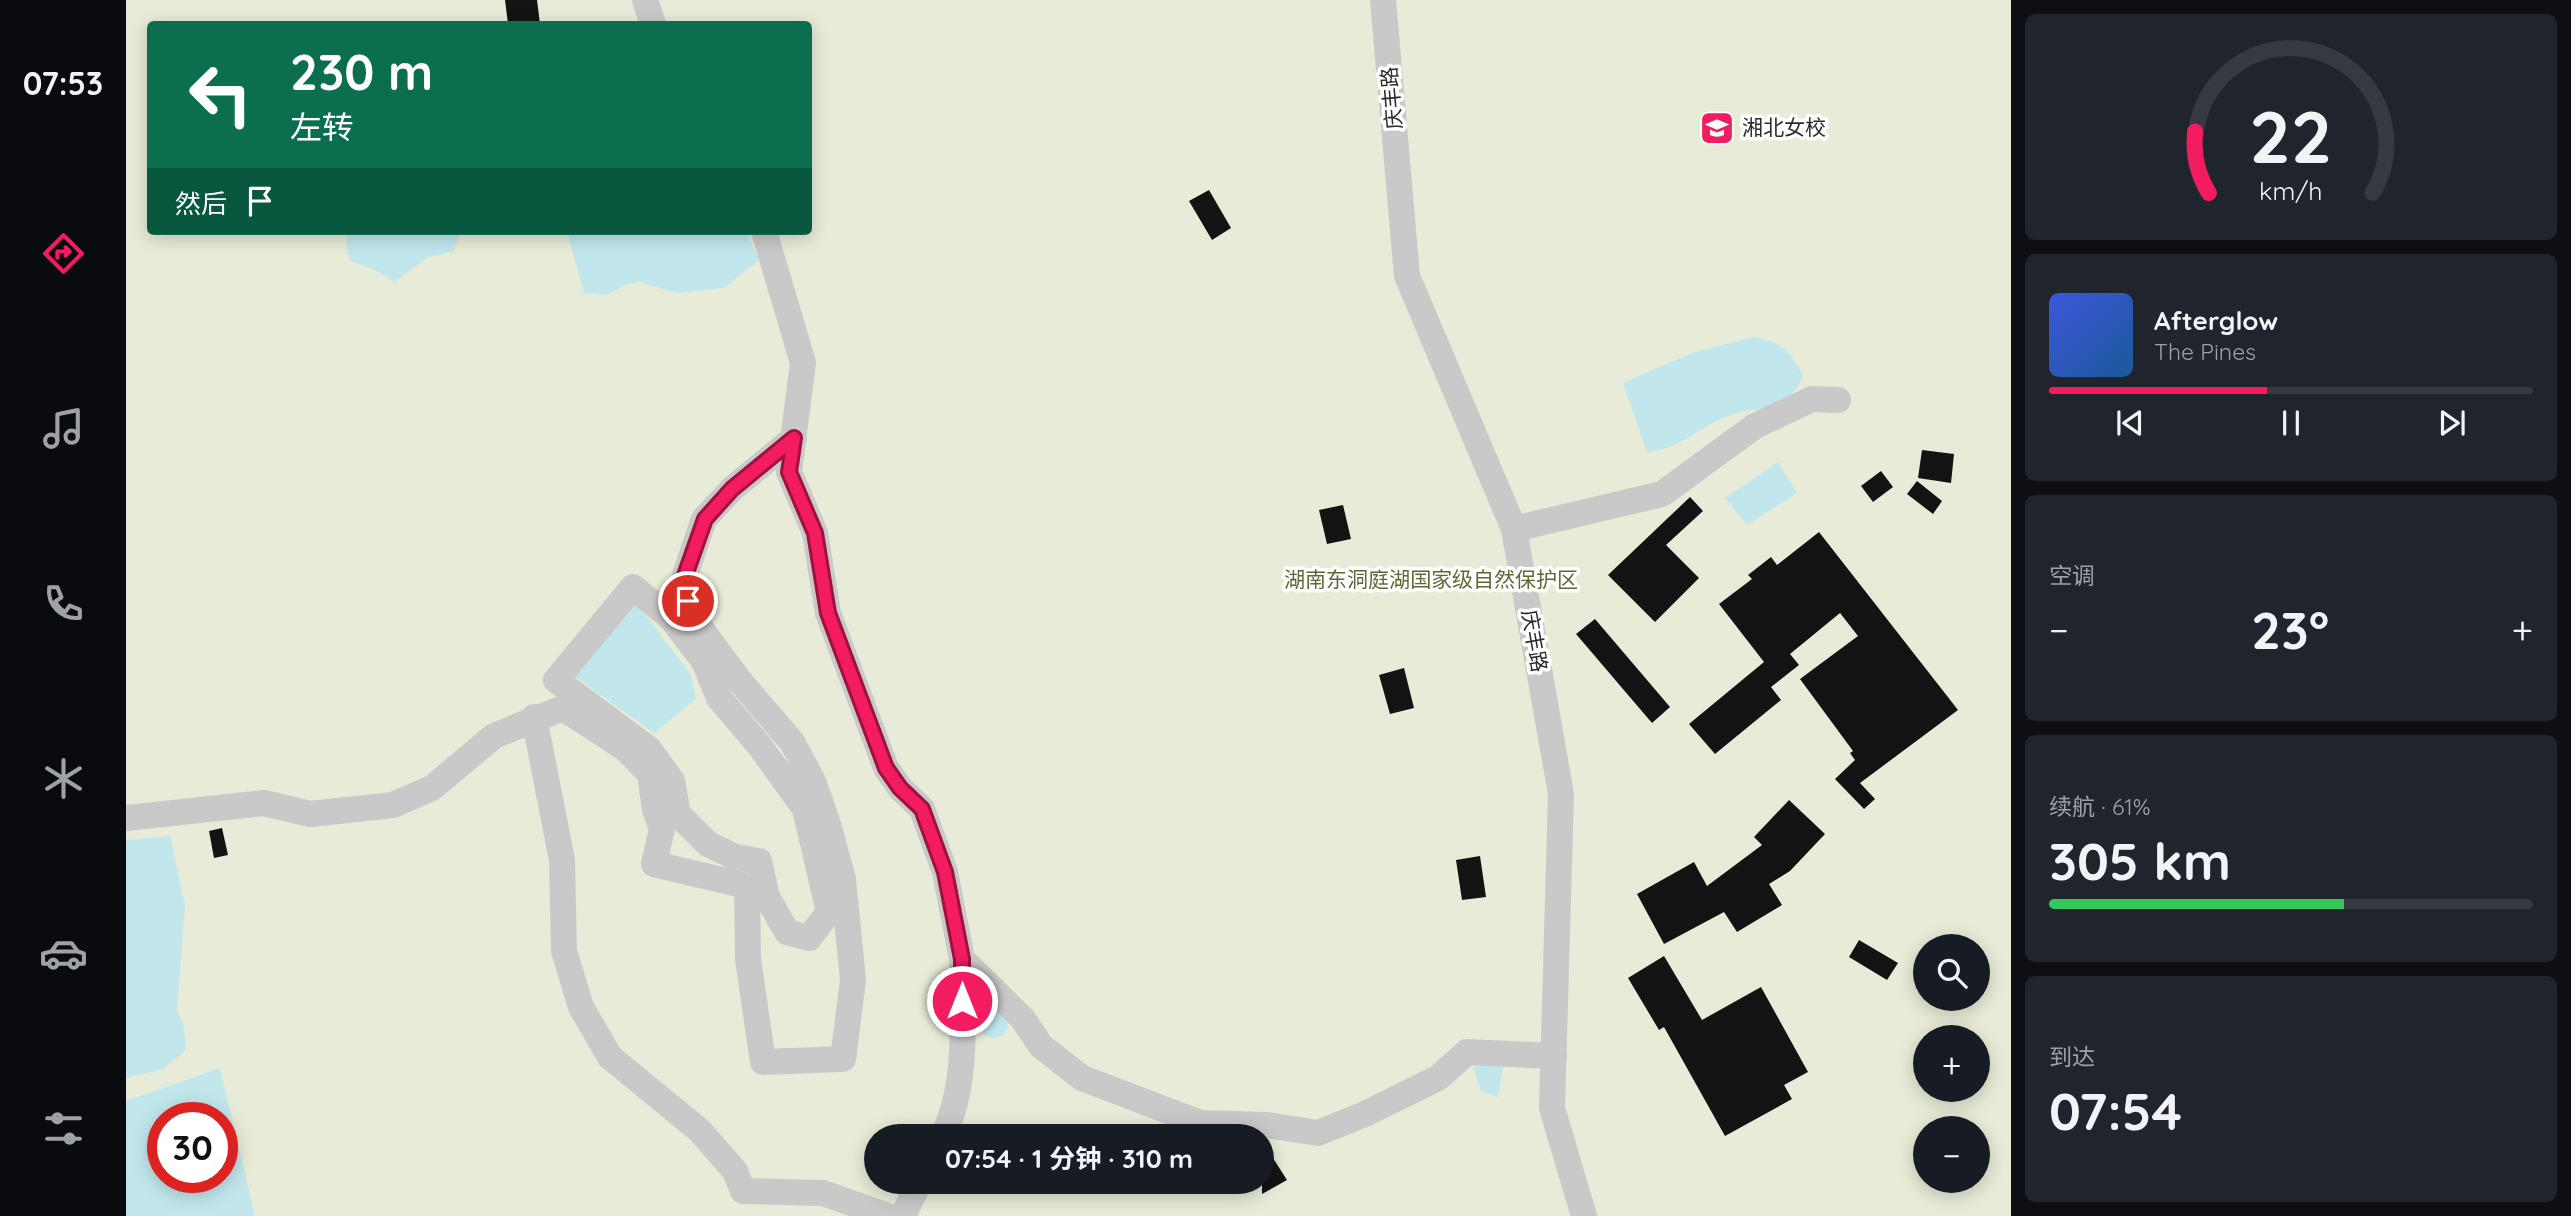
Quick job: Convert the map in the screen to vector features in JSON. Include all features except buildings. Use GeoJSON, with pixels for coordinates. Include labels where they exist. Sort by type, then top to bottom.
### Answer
{"type":"FeatureCollection","features":[{"type":"Feature","properties":{"kind":"street"},"geometry":{"type":"LineString","coordinates":[[645,0],[652,21]]}},
{"type":"Feature","properties":{"kind":"street","name":"庆丰路"},"geometry":{"type":"LineString","coordinates":[[1383,0],[1407,276],[1514,529],[1561,794],[1552,1108],[1584,1216]]}},
{"type":"Feature","properties":{"kind":"street"},"geometry":{"type":"LineString","coordinates":[[765,235],[803,363],[789,472],[815,533],[828,613],[886,768],[900,788],[922,809],[945,872],[962,959],[962,1043],[955,1111],[949,1124]]}},
{"type":"Feature","properties":{"kind":"street"},"geometry":{"type":"LineString","coordinates":[[1514,529],[1662,495],[1755,426],[1812,399],[1838,400]]}},
{"type":"Feature","properties":{"kind":"street"},"geometry":{"type":"LineString","coordinates":[[126,818],[264,803],[310,814],[393,804],[432,788],[494,736],[563,708],[627,750],[650,775],[655,810],[662,828],[654,864],[747,886],[748,959],[763,1062],[843,1059],[853,980],[843,879],[827,821],[813,782],[792,742],[739,680],[693,618],[682,584],[705,519],[732,489],[794,438]]}},
{"type":"Feature","properties":{"kind":"street"},"geometry":{"type":"LineString","coordinates":[[633,587],[672,619],[704,661],[719,698],[759,745],[806,809],[829,912],[809,938],[787,932],[767,897],[760,861],[735,856],[708,844],[678,814],[672,781],[649,749],[556,680],[633,587]]}},
{"type":"Feature","properties":{"kind":"street"},"geometry":{"type":"LineString","coordinates":[[534,718],[562,860],[564,951],[581,1007],[610,1057],[699,1130],[735,1171],[743,1191],[822,1194],[888,1216]]}},
{"type":"Feature","properties":{"kind":"street"},"geometry":{"type":"LineString","coordinates":[[962,959],[1023,1019],[1041,1046],[1082,1078],[1200,1122],[1267,1125],[1318,1133],[1365,1114],[1438,1078],[1467,1052],[1554,1056]]}},
{"type":"Feature","properties":{"kind":"street"},"geometry":{"type":"LineString","coordinates":[[903,1216],[914,1194]]}},
{"type":"Feature","properties":{"kind":"green space","name":"湖南东洞庭湖国家级自然保护区"},"geometry":{"type":"Polygon","coordinates":[[[126,0],[2011,0],[2011,1216],[126,1216],[126,0]]]}},
{"type":"Feature","properties":{"kind":"water"},"geometry":{"type":"Polygon","coordinates":[[[347,235],[459,235],[454,251],[428,257],[395,282],[373,269],[350,261],[347,235]]]}},
{"type":"Feature","properties":{"kind":"water"},"geometry":{"type":"Polygon","coordinates":[[[568,235],[748,235],[759,260],[724,288],[676,293],[640,282],[627,284],[606,295],[584,293],[568,235]]]}},
{"type":"Feature","properties":{"kind":"water"},"geometry":{"type":"Polygon","coordinates":[[[1754,337],[1779,345],[1790,354],[1803,376],[1788,398],[1768,407],[1733,414],[1668,448],[1647,452],[1623,383],[1692,353],[1754,337]]]}},
{"type":"Feature","properties":{"kind":"water"},"geometry":{"type":"Polygon","coordinates":[[[1778,462],[1797,493],[1747,525],[1725,498],[1778,462]]]}},
{"type":"Feature","properties":{"kind":"water"},"geometry":{"type":"Polygon","coordinates":[[[635,601],[691,675],[696,699],[654,733],[574,676],[635,601]]]}},
{"type":"Feature","properties":{"kind":"water"},"geometry":{"type":"Polygon","coordinates":[[[170,836],[185,905],[177,1010],[184,1027],[186,1050],[163,1069],[126,1078],[126,840],[170,836]]]}},
{"type":"Feature","properties":{"kind":"water"},"geometry":{"type":"Polygon","coordinates":[[[994,1010],[1004,1014],[1008,1024],[1004,1034],[994,1038],[984,1034],[980,1024],[984,1014],[994,1010]]]}},
{"type":"Feature","properties":{"kind":"water"},"geometry":{"type":"Polygon","coordinates":[[[1504,1060],[1498,1097],[1481,1091],[1473,1067],[1504,1060]]]}},
{"type":"Feature","properties":{"kind":"water"},"geometry":{"type":"Polygon","coordinates":[[[220,1068],[228,1102],[147,1102],[147,1193],[238,1193],[238,1144],[255,1216],[126,1216],[126,1101],[220,1068]]]}},
{"type":"Feature","properties":{"kind":"place","name":"湘北女校"},"geometry":{"type":"Point","coordinates":[1717,128]}},
{"type":"Feature","properties":{"kind":"route"},"geometry":{"type":"LineString","coordinates":[[688,601],[682,584],[705,519],[732,489],[794,438],[789,472],[815,533],[828,613],[886,768],[900,788],[922,809],[945,872],[962,959],[962,1001]]}}]}
